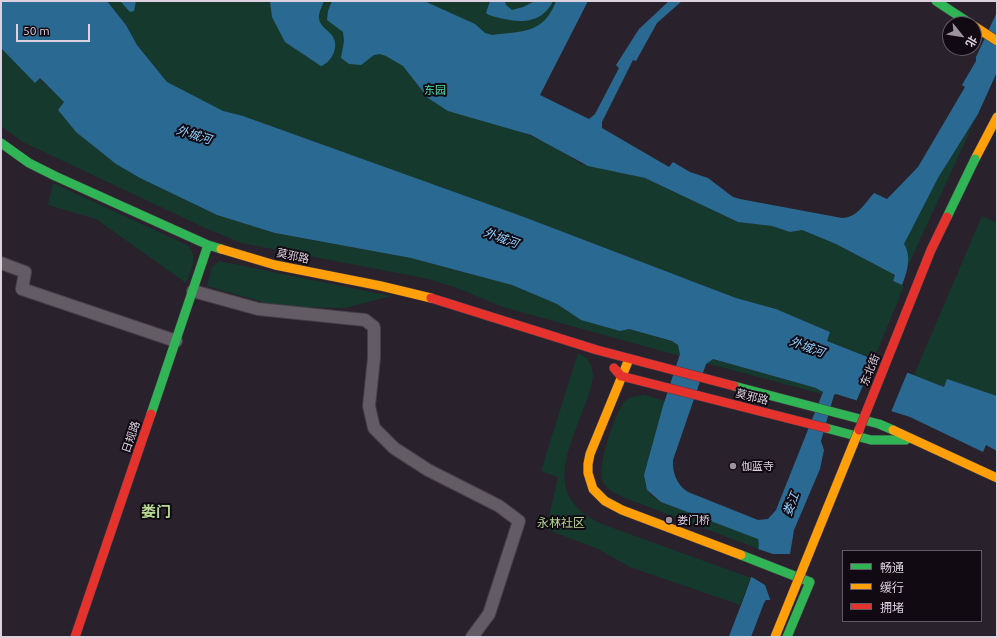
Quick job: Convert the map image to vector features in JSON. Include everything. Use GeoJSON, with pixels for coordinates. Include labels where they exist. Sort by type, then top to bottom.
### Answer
{"type":"FeatureCollection","features":[{"type":"Feature","properties":{"kind":"main road"},"geometry":{"type":"LineString","coordinates":[[936,1],[959,16]]}},
{"type":"Feature","properties":{"kind":"main road"},"geometry":{"type":"LineString","coordinates":[[982,32],[997,41]]}},
{"type":"Feature","properties":{"kind":"main road","name":"东北街"},"geometry":{"type":"LineString","coordinates":[[775,637],[931,250],[997,117]]}},
{"type":"Feature","properties":{"kind":"main road","name":"莫邪路"},"geometry":{"type":"LineString","coordinates":[[1,143],[30,163],[55,176],[208,245],[275,265],[381,286],[447,302],[597,350],[879,424],[997,478]]}},
{"type":"Feature","properties":{"kind":"main road","name":"日规路"},"geometry":{"type":"LineString","coordinates":[[75,637],[208,245]]}},
{"type":"Feature","properties":{"kind":"main road","name":"莫邪路"},"geometry":{"type":"LineString","coordinates":[[597,350],[621,376],[871,440],[912,440]]}},
{"type":"Feature","properties":{"kind":"main road"},"geometry":{"type":"LineString","coordinates":[[629,359],[590,454],[588,470],[593,489],[606,502],[616,508],[799,578],[811,578],[787,637]]}},
{"type":"Feature","properties":{"kind":"main road"},"geometry":{"type":"LineString","coordinates":[[862,450],[877,414]]}},
{"type":"Feature","properties":{"kind":"street"},"geometry":{"type":"LineString","coordinates":[[1,263],[25,272],[22,289],[176,341]]}},
{"type":"Feature","properties":{"kind":"street"},"geometry":{"type":"LineString","coordinates":[[193,291],[258,309],[365,320],[374,327],[374,358],[369,406],[374,428],[394,448],[428,470],[499,506],[519,522],[489,614],[472,637]]}},
{"type":"Feature","properties":{"kind":"green space","name":"东园"},"geometry":{"type":"Polygon","coordinates":[[[107,1],[556,1],[516,130],[550,144],[581,164],[645,178],[738,222],[772,226],[790,232],[802,230],[836,244],[895,275],[893,281],[904,286],[874,359],[827,341],[830,332],[776,309],[736,298],[524,217],[243,116],[223,112],[167,82],[137,45],[126,25],[107,1]]]}},
{"type":"Feature","properties":{"kind":"green space"},"geometry":{"type":"Polygon","coordinates":[[[1,48],[35,82],[39,78],[64,102],[58,110],[76,132],[116,164],[140,178],[217,215],[275,233],[411,258],[512,285],[557,304],[581,320],[620,331],[629,329],[674,342],[680,347],[680,356],[503,307],[457,288],[429,279],[241,243],[203,227],[23,142],[1,126],[1,48]]]}},
{"type":"Feature","properties":{"kind":"green space"},"geometry":{"type":"Polygon","coordinates":[[[975,120],[908,266],[908,253],[904,244],[938,178],[975,120]]]}},
{"type":"Feature","properties":{"kind":"green space"},"geometry":{"type":"Polygon","coordinates":[[[53,183],[187,245],[193,254],[193,263],[186,283],[96,219],[48,205],[53,183]]]}},
{"type":"Feature","properties":{"kind":"green space"},"geometry":{"type":"Polygon","coordinates":[[[982,216],[997,223],[997,396],[948,380],[944,387],[914,375],[982,216]]]}},
{"type":"Feature","properties":{"kind":"green space"},"geometry":{"type":"Polygon","coordinates":[[[219,261],[391,296],[345,308],[303,307],[266,303],[207,286],[212,267],[219,261]]]}},
{"type":"Feature","properties":{"kind":"green space"},"geometry":{"type":"Polygon","coordinates":[[[578,353],[585,357],[589,362],[592,368],[593,376],[588,396],[567,457],[565,476],[568,494],[580,510],[602,524],[751,578],[740,605],[630,567],[598,549],[546,529],[558,477],[541,471],[578,353]]]}},
{"type":"Feature","properties":{"kind":"green space"},"geometry":{"type":"Polygon","coordinates":[[[712,359],[816,388],[821,390],[822,394],[706,363],[712,359]]]}},
{"type":"Feature","properties":{"kind":"green space"},"geometry":{"type":"Polygon","coordinates":[[[645,395],[665,401],[645,484],[650,495],[661,502],[756,537],[759,541],[759,549],[625,498],[607,488],[603,482],[602,465],[616,416],[627,399],[634,396],[645,395]]]}},
{"type":"Feature","properties":{"kind":"water"},"geometry":{"type":"Polygon","coordinates":[[[1,1],[107,1],[126,25],[137,45],[167,82],[223,111],[243,116],[524,217],[736,298],[776,309],[830,332],[827,341],[944,387],[947,379],[997,396],[997,451],[986,445],[983,452],[910,417],[836,394],[834,395],[821,441],[824,450],[820,469],[794,530],[790,554],[772,600],[766,600],[764,603],[751,637],[729,637],[757,558],[759,546],[758,539],[661,502],[647,490],[644,475],[663,406],[680,354],[678,345],[672,341],[629,329],[620,331],[581,320],[557,304],[512,285],[411,258],[275,233],[217,215],[140,178],[116,164],[76,132],[58,110],[64,102],[40,78],[35,83],[1,48],[1,1]],[[713,359],[706,364],[673,460],[673,470],[678,482],[688,492],[758,520],[768,519],[776,510],[823,392],[816,388],[713,359]]]}},
{"type":"Feature","properties":{"kind":"water"},"geometry":{"type":"Polygon","coordinates":[[[120,1],[136,1],[134,11],[130,12],[120,1]]]}},
{"type":"Feature","properties":{"kind":"water"},"geometry":{"type":"Polygon","coordinates":[[[270,1],[324,1],[319,19],[321,25],[329,32],[335,41],[335,50],[331,58],[325,64],[321,66],[285,42],[272,17],[270,1]]]}},
{"type":"Feature","properties":{"kind":"water"},"geometry":{"type":"Polygon","coordinates":[[[332,1],[424,1],[475,24],[485,33],[492,35],[531,29],[545,20],[556,1],[588,1],[540,95],[589,119],[595,114],[619,68],[616,65],[639,29],[669,1],[682,1],[657,23],[636,61],[633,60],[602,122],[602,128],[669,167],[673,162],[690,172],[708,178],[733,197],[842,218],[852,216],[856,213],[874,193],[887,199],[918,167],[965,87],[962,85],[976,61],[976,56],[982,56],[982,44],[997,12],[997,72],[978,114],[938,178],[904,244],[908,254],[908,264],[902,285],[893,281],[895,275],[836,244],[802,230],[790,232],[772,226],[738,222],[645,178],[588,166],[531,135],[448,111],[428,98],[403,66],[386,56],[380,54],[374,55],[361,65],[349,64],[341,58],[344,41],[343,32],[327,20],[328,11],[332,1]]]}},
{"type":"Feature","properties":{"kind":"water"},"geometry":{"type":"Polygon","coordinates":[[[490,1],[505,1],[506,5],[512,10],[523,7],[535,1],[553,1],[541,16],[525,21],[516,21],[498,18],[486,13],[490,1]]]}},
{"type":"Feature","properties":{"kind":"pier"},"geometry":{"type":"Polygon","coordinates":[[[875,357],[908,371],[891,412],[856,402],[875,357]]]}},
{"type":"Feature","properties":{"kind":"pier"},"geometry":{"type":"Polygon","coordinates":[[[758,549],[773,554],[792,554],[773,602],[771,602],[765,585],[750,576],[758,549]]]}},
{"type":"Feature","properties":{"kind":"traffic: fast"},"geometry":{"type":"LineString","coordinates":[[936,1],[959,16]]}},
{"type":"Feature","properties":{"kind":"traffic: fast"},"geometry":{"type":"LineString","coordinates":[[1,143],[29,163],[55,176],[208,245],[221,249]]}},
{"type":"Feature","properties":{"kind":"traffic: fast"},"geometry":{"type":"LineString","coordinates":[[947,217],[975,159]]}},
{"type":"Feature","properties":{"kind":"traffic: fast"},"geometry":{"type":"LineString","coordinates":[[151,414],[208,245]]}},
{"type":"Feature","properties":{"kind":"traffic: fast"},"geometry":{"type":"LineString","coordinates":[[734,386],[879,424],[893,430]]}},
{"type":"Feature","properties":{"kind":"traffic: fast"},"geometry":{"type":"LineString","coordinates":[[826,428],[871,440],[906,440]]}},
{"type":"Feature","properties":{"kind":"traffic: fast"},"geometry":{"type":"LineString","coordinates":[[741,555],[810,582],[787,637]]}},
{"type":"Feature","properties":{"kind":"traffic: slow"},"geometry":{"type":"LineString","coordinates":[[982,31],[997,41]]}},
{"type":"Feature","properties":{"kind":"traffic: slow"},"geometry":{"type":"LineString","coordinates":[[975,159],[997,117]]}},
{"type":"Feature","properties":{"kind":"traffic: slow"},"geometry":{"type":"LineString","coordinates":[[221,249],[275,265],[381,286],[431,298]]}},
{"type":"Feature","properties":{"kind":"traffic: slow"},"geometry":{"type":"LineString","coordinates":[[629,359],[590,454],[588,473],[593,489],[605,501],[622,510],[741,555]]}},
{"type":"Feature","properties":{"kind":"traffic: slow"},"geometry":{"type":"LineString","coordinates":[[775,637],[859,430]]}},
{"type":"Feature","properties":{"kind":"traffic: slow"},"geometry":{"type":"LineString","coordinates":[[893,430],[997,478]]}},
{"type":"Feature","properties":{"kind":"traffic: jam"},"geometry":{"type":"LineString","coordinates":[[859,430],[931,250],[947,217]]}},
{"type":"Feature","properties":{"kind":"traffic: jam"},"geometry":{"type":"LineString","coordinates":[[431,298],[597,350],[734,386]]}},
{"type":"Feature","properties":{"kind":"traffic: jam"},"geometry":{"type":"LineString","coordinates":[[614,368],[621,376],[826,428]]}},
{"type":"Feature","properties":{"kind":"traffic: jam"},"geometry":{"type":"LineString","coordinates":[[75,637],[151,414]]}},
{"type":"Feature","properties":{"kind":"place","name":"伽蓝寺"},"geometry":{"type":"Point","coordinates":[733,466]}},
{"type":"Feature","properties":{"kind":"place","name":"娄门桥"},"geometry":{"type":"Point","coordinates":[669,520]}},
{"type":"Feature","properties":{"kind":"district","name":"娄门"},"geometry":{"type":"Point","coordinates":[156,512]}},
{"type":"Feature","properties":{"kind":"district","name":"永林社区"},"geometry":{"type":"Point","coordinates":[561,523]}},
{"type":"Feature","properties":{"kind":"water label","name":"外城河"},"geometry":{"type":"Point","coordinates":[194,135]}},
{"type":"Feature","properties":{"kind":"water label","name":"外城河"},"geometry":{"type":"Point","coordinates":[501,238]}},
{"type":"Feature","properties":{"kind":"water label","name":"外城河"},"geometry":{"type":"Point","coordinates":[807,347]}},
{"type":"Feature","properties":{"kind":"water label","name":"娄江"},"geometry":{"type":"Point","coordinates":[791,504]}}]}
